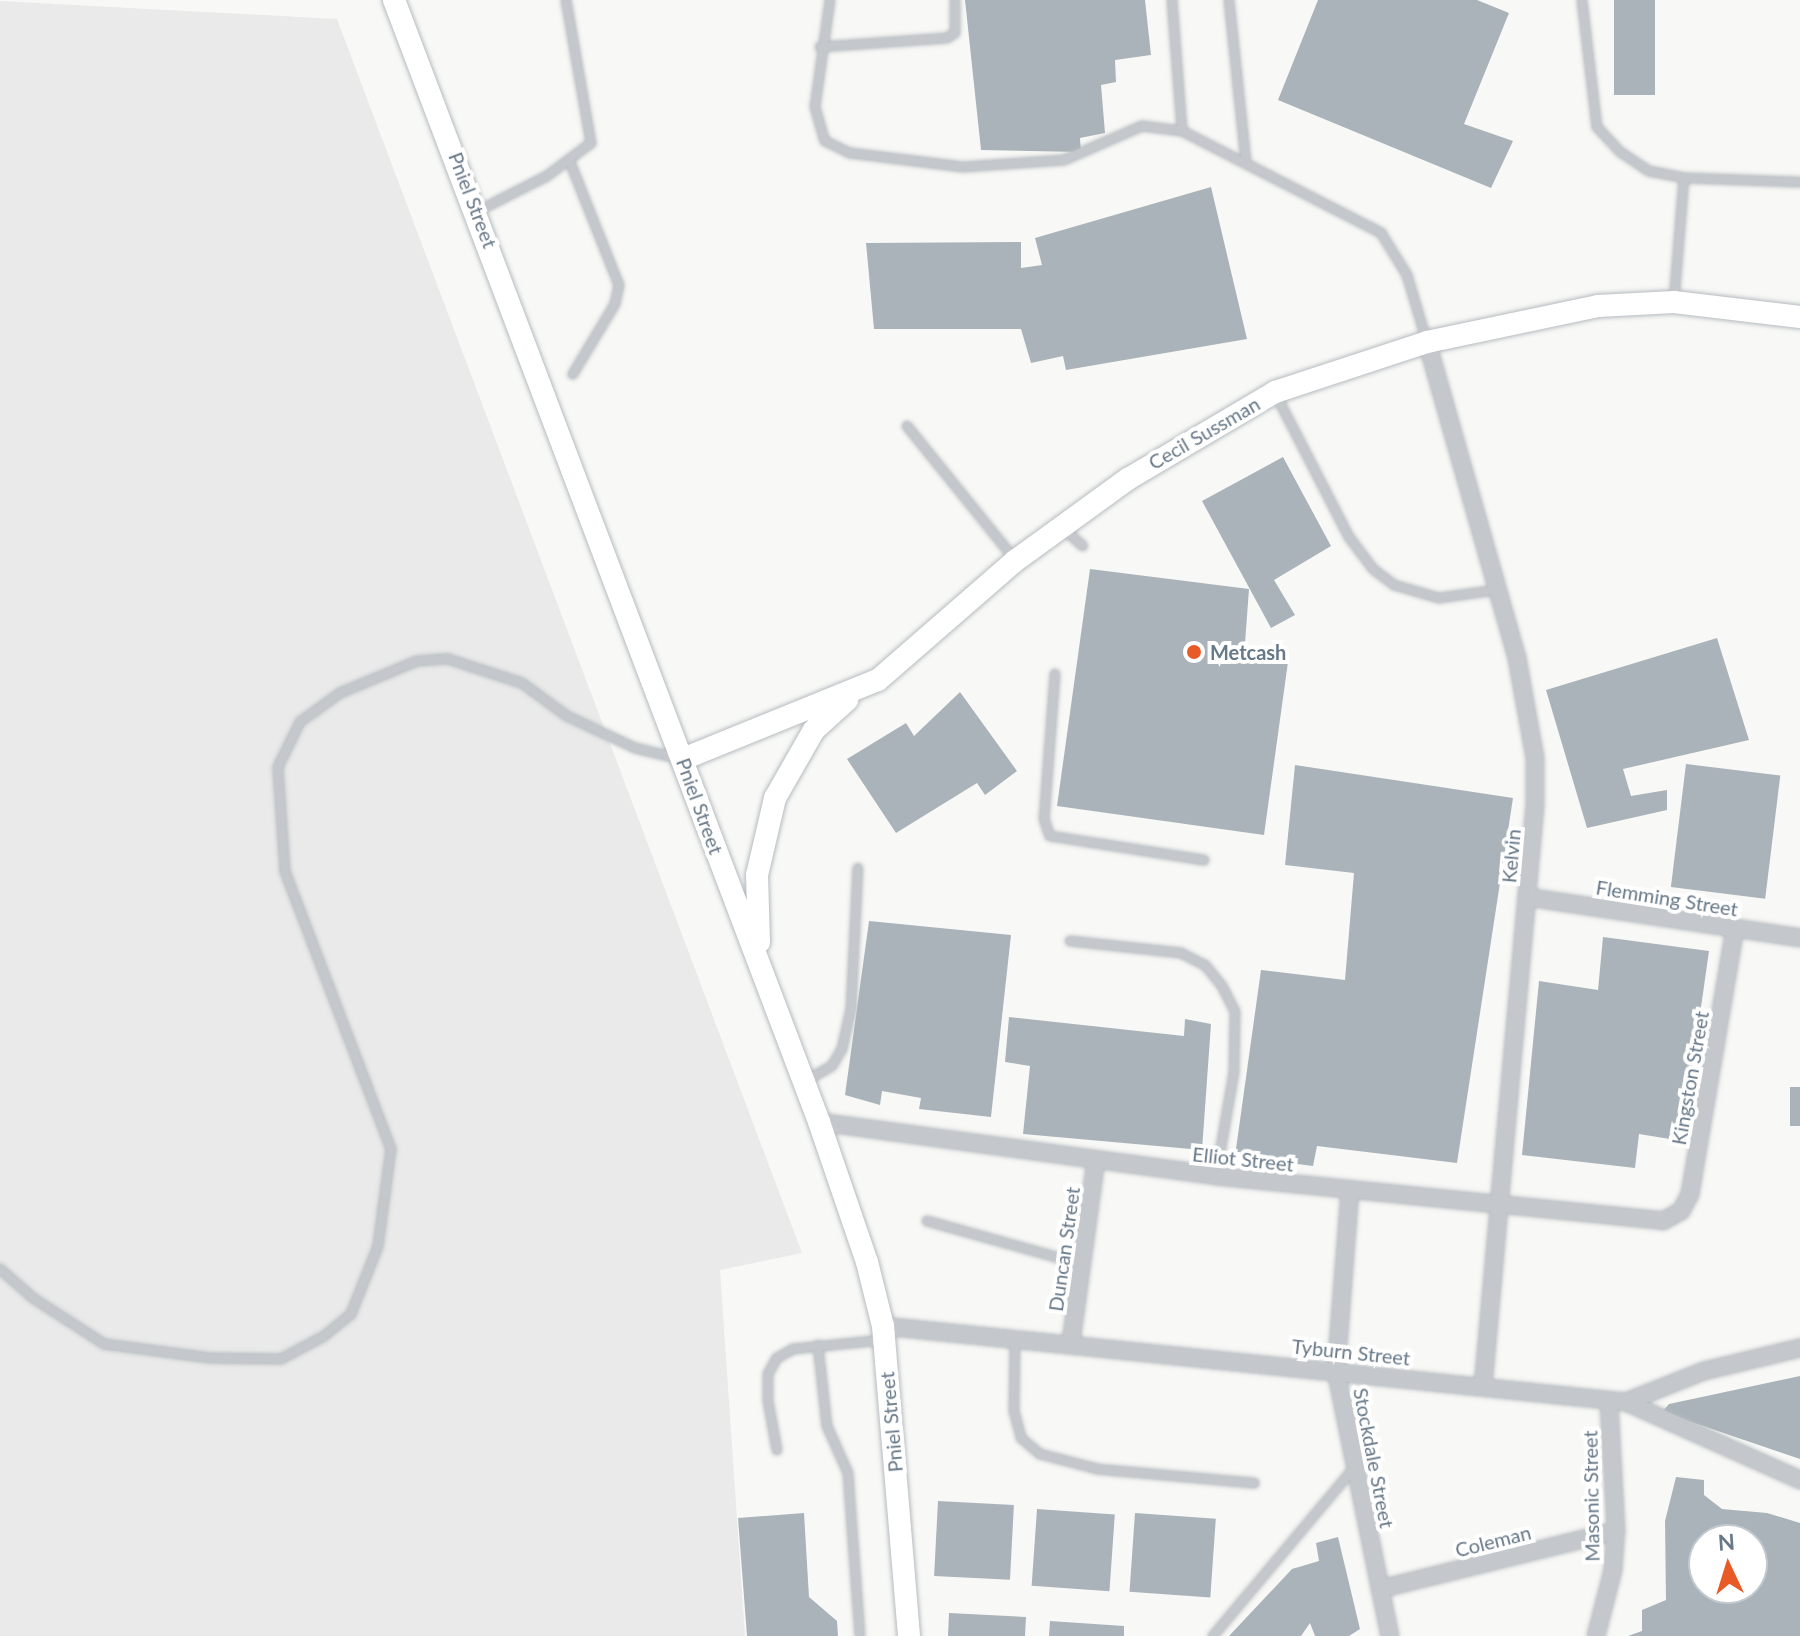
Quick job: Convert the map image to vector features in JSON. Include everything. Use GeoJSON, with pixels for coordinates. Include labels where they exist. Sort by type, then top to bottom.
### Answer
{"type":"FeatureCollection","features":[{"type":"Feature","properties":{"kind":"main road","name":"Pniel Street"},"geometry":{"type":"LineString","coordinates":[[394,0],[478,211],[819,1122],[867,1262],[883,1333],[909,1636]]}},
{"type":"Feature","properties":{"kind":"main road","name":"Cecil Sussman"},"geometry":{"type":"LineString","coordinates":[[683,759],[878,680],[1015,561],[1128,479],[1275,392],[1427,342],[1598,306],[1674,302],[1800,317]]}},
{"type":"Feature","properties":{"kind":"main road"},"geometry":{"type":"LineString","coordinates":[[782,1028],[760,953],[756,914],[764,836],[787,775],[814,730],[878,680]]}},
{"type":"Feature","properties":{"kind":"street","name":"Kelvin"},"geometry":{"type":"LineString","coordinates":[[1427,342],[1498,590],[1535,758],[1527,897],[1483,1386]]}},
{"type":"Feature","properties":{"kind":"street","name":"Flemming Street"},"geometry":{"type":"LineString","coordinates":[[1527,897],[1800,938]]}},
{"type":"Feature","properties":{"kind":"street","name":"Kingston Street"},"geometry":{"type":"LineString","coordinates":[[1663,1221],[1681,1211],[1690,1194],[1735,929]]}},
{"type":"Feature","properties":{"kind":"street","name":"Elliot Street"},"geometry":{"type":"LineString","coordinates":[[819,1122],[1216,1176],[1663,1221]]}},
{"type":"Feature","properties":{"kind":"street","name":"Duncan Street"},"geometry":{"type":"LineString","coordinates":[[1071,1342],[1096,1160]]}},
{"type":"Feature","properties":{"kind":"street","name":"Stockdale Street"},"geometry":{"type":"LineString","coordinates":[[1350,1190],[1336,1371],[1390,1636]]}},
{"type":"Feature","properties":{"kind":"street","name":"Tyburn Street"},"geometry":{"type":"LineString","coordinates":[[883,1333],[1071,1342],[1617,1401],[1800,1480]]}},
{"type":"Feature","properties":{"kind":"street"},"geometry":{"type":"LineString","coordinates":[[1617,1401],[1704,1371],[1800,1348]]}},
{"type":"Feature","properties":{"kind":"street","name":"Masonic Street"},"geometry":{"type":"LineString","coordinates":[[1596,1636],[1613,1570],[1617,1401]]}},
{"type":"Feature","properties":{"kind":"street","name":"Coleman"},"geometry":{"type":"LineString","coordinates":[[1380,1589],[1616,1531]]}},
{"type":"Feature","properties":{"kind":"lane"},"geometry":{"type":"LineString","coordinates":[[478,211],[570,162],[591,143],[566,0]]}},
{"type":"Feature","properties":{"kind":"lane"},"geometry":{"type":"LineString","coordinates":[[830,0],[820,47],[817,126],[825,141],[850,153],[963,167],[1064,160],[1126,128],[1164,125],[1182,131],[1381,233],[1407,275],[1427,342]]}},
{"type":"Feature","properties":{"kind":"lane"},"geometry":{"type":"LineString","coordinates":[[820,47],[947,38],[955,33],[955,0]]}},
{"type":"Feature","properties":{"kind":"lane"},"geometry":{"type":"LineString","coordinates":[[1172,0],[1182,131]]}},
{"type":"Feature","properties":{"kind":"lane"},"geometry":{"type":"LineString","coordinates":[[1229,0],[1246,163]]}},
{"type":"Feature","properties":{"kind":"lane"},"geometry":{"type":"LineString","coordinates":[[1582,0],[1597,127],[1619,151],[1649,171],[1684,178],[1800,182]]}},
{"type":"Feature","properties":{"kind":"lane"},"geometry":{"type":"LineString","coordinates":[[570,162],[619,285],[615,304],[573,374]]}},
{"type":"Feature","properties":{"kind":"lane"},"geometry":{"type":"LineString","coordinates":[[1674,302],[1684,178]]}},
{"type":"Feature","properties":{"kind":"lane"},"geometry":{"type":"LineString","coordinates":[[1275,392],[1349,537],[1373,569],[1404,589],[1439,598],[1498,590]]}},
{"type":"Feature","properties":{"kind":"lane"},"geometry":{"type":"LineString","coordinates":[[907,426],[1015,561]]}},
{"type":"Feature","properties":{"kind":"lane"},"geometry":{"type":"LineString","coordinates":[[1063,528],[1083,546]]}},
{"type":"Feature","properties":{"kind":"lane"},"geometry":{"type":"LineString","coordinates":[[0,1269],[33,1298],[104,1344],[210,1358],[281,1359],[324,1336],[351,1314],[378,1246],[391,1149],[285,871],[278,767],[300,722],[340,693],[417,661],[448,659],[522,683],[567,716],[635,748],[683,759]]}},
{"type":"Feature","properties":{"kind":"lane"},"geometry":{"type":"LineString","coordinates":[[1055,674],[1044,819],[1050,836],[1204,860]]}},
{"type":"Feature","properties":{"kind":"lane"},"geometry":{"type":"LineString","coordinates":[[804,1082],[832,1066],[842,1049],[851,1009],[858,868]]}},
{"type":"Feature","properties":{"kind":"lane"},"geometry":{"type":"LineString","coordinates":[[1070,941],[1181,953],[1205,965],[1222,986],[1235,1012],[1234,1072],[1216,1176]]}},
{"type":"Feature","properties":{"kind":"lane"},"geometry":{"type":"LineString","coordinates":[[927,1221],[1082,1264]]}},
{"type":"Feature","properties":{"kind":"lane"},"geometry":{"type":"LineString","coordinates":[[777,1450],[768,1374],[785,1353],[883,1333]]}},
{"type":"Feature","properties":{"kind":"lane"},"geometry":{"type":"LineString","coordinates":[[1015,1338],[1014,1411],[1021,1438],[1040,1454],[1097,1469],[1254,1483]]}},
{"type":"Feature","properties":{"kind":"lane"},"geometry":{"type":"LineString","coordinates":[[818,1345],[827,1426],[848,1473],[860,1634]]}},
{"type":"Feature","properties":{"kind":"lane"},"geometry":{"type":"LineString","coordinates":[[1213,1636],[1355,1467]]}},
{"type":"Feature","properties":{"kind":"shaded area"},"geometry":{"type":"Polygon","coordinates":[[[0,1],[337,19],[802,1253],[720,1270],[745,1636],[0,1636],[0,1]]]}},
{"type":"Feature","properties":{"kind":"building"},"geometry":{"type":"Polygon","coordinates":[[[965,0],[1145,0],[1151,55],[1115,60],[1116,82],[1101,85],[1105,133],[1080,138],[1081,152],[981,150],[965,0]]]}},
{"type":"Feature","properties":{"kind":"building"},"geometry":{"type":"Polygon","coordinates":[[[1318,0],[1477,0],[1509,13],[1464,124],[1513,141],[1491,188],[1278,100],[1318,0]]]}},
{"type":"Feature","properties":{"kind":"building"},"geometry":{"type":"Polygon","coordinates":[[[1614,0],[1655,0],[1655,95],[1614,95],[1614,0]]]}},
{"type":"Feature","properties":{"kind":"building"},"geometry":{"type":"Polygon","coordinates":[[[1211,187],[1247,339],[1066,370],[1063,356],[1031,363],[1021,329],[874,329],[866,243],[1021,242],[1021,268],[1042,265],[1035,238],[1211,187]]]}},
{"type":"Feature","properties":{"kind":"building"},"geometry":{"type":"Polygon","coordinates":[[[1283,457],[1331,546],[1274,580],[1295,615],[1271,628],[1202,501],[1283,457]]]}},
{"type":"Feature","properties":{"kind":"building"},"geometry":{"type":"Polygon","coordinates":[[[1090,569],[1249,589],[1244,657],[1288,662],[1264,835],[1057,806],[1090,569]]]}},
{"type":"Feature","properties":{"kind":"building"},"geometry":{"type":"Polygon","coordinates":[[[1717,638],[1749,740],[1623,769],[1631,796],[1667,790],[1667,810],[1587,828],[1546,690],[1717,638]]]}},
{"type":"Feature","properties":{"kind":"building"},"geometry":{"type":"Polygon","coordinates":[[[960,692],[1017,771],[985,795],[977,783],[896,833],[847,759],[906,723],[914,736],[960,692]]]}},
{"type":"Feature","properties":{"kind":"building"},"geometry":{"type":"Polygon","coordinates":[[[1686,764],[1780,776],[1765,899],[1671,887],[1686,764]]]}},
{"type":"Feature","properties":{"kind":"building"},"geometry":{"type":"Polygon","coordinates":[[[1295,765],[1513,798],[1457,1163],[1317,1146],[1313,1166],[1235,1156],[1261,970],[1345,980],[1354,873],[1285,865],[1295,765]]]}},
{"type":"Feature","properties":{"kind":"building"},"geometry":{"type":"Polygon","coordinates":[[[869,921],[1011,935],[991,1117],[919,1109],[921,1098],[882,1091],[880,1105],[845,1095],[869,921]]]}},
{"type":"Feature","properties":{"kind":"building"},"geometry":{"type":"Polygon","coordinates":[[[1603,937],[1709,951],[1682,1141],[1639,1134],[1635,1168],[1522,1155],[1539,981],[1598,990],[1603,937]]]}},
{"type":"Feature","properties":{"kind":"building"},"geometry":{"type":"Polygon","coordinates":[[[1009,1017],[1184,1036],[1185,1019],[1211,1024],[1202,1150],[1023,1134],[1030,1066],[1005,1062],[1009,1017]]]}},
{"type":"Feature","properties":{"kind":"building"},"geometry":{"type":"Polygon","coordinates":[[[1790,1087],[1800,1087],[1800,1126],[1790,1126],[1790,1087]]]}},
{"type":"Feature","properties":{"kind":"building"},"geometry":{"type":"Polygon","coordinates":[[[1800,1376],[1800,1459],[1662,1412],[1669,1404],[1800,1376]]]}},
{"type":"Feature","properties":{"kind":"building"},"geometry":{"type":"Polygon","coordinates":[[[1676,1477],[1704,1480],[1704,1495],[1722,1509],[1767,1513],[1800,1523],[1800,1636],[1628,1636],[1642,1631],[1642,1610],[1666,1600],[1665,1521],[1676,1477]]]}},
{"type":"Feature","properties":{"kind":"building"},"geometry":{"type":"Polygon","coordinates":[[[938,1501],[1014,1505],[1010,1580],[934,1576],[938,1501]]]}},
{"type":"Feature","properties":{"kind":"building"},"geometry":{"type":"Polygon","coordinates":[[[1037,1509],[1115,1514],[1109,1591],[1032,1586],[1037,1509]]]}},
{"type":"Feature","properties":{"kind":"building"},"geometry":{"type":"Polygon","coordinates":[[[804,1513],[809,1597],[837,1621],[838,1636],[747,1636],[738,1518],[804,1513]]]}},
{"type":"Feature","properties":{"kind":"building"},"geometry":{"type":"Polygon","coordinates":[[[1135,1513],[1216,1519],[1210,1597],[1129,1592],[1135,1513]]]}},
{"type":"Feature","properties":{"kind":"building"},"geometry":{"type":"Polygon","coordinates":[[[1338,1537],[1360,1629],[1349,1636],[1315,1636],[1310,1623],[1301,1636],[1229,1636],[1292,1569],[1319,1561],[1316,1543],[1338,1537]]]}},
{"type":"Feature","properties":{"kind":"building"},"geometry":{"type":"Polygon","coordinates":[[[949,1613],[1026,1617],[1025,1636],[948,1636],[949,1613]]]}},
{"type":"Feature","properties":{"kind":"building"},"geometry":{"type":"Polygon","coordinates":[[[1050,1621],[1124,1626],[1124,1636],[1049,1636],[1050,1621]]]}},
{"type":"Feature","properties":{"kind":"place","name":"Metcash"},"geometry":{"type":"Point","coordinates":[1194,652]}}]}
